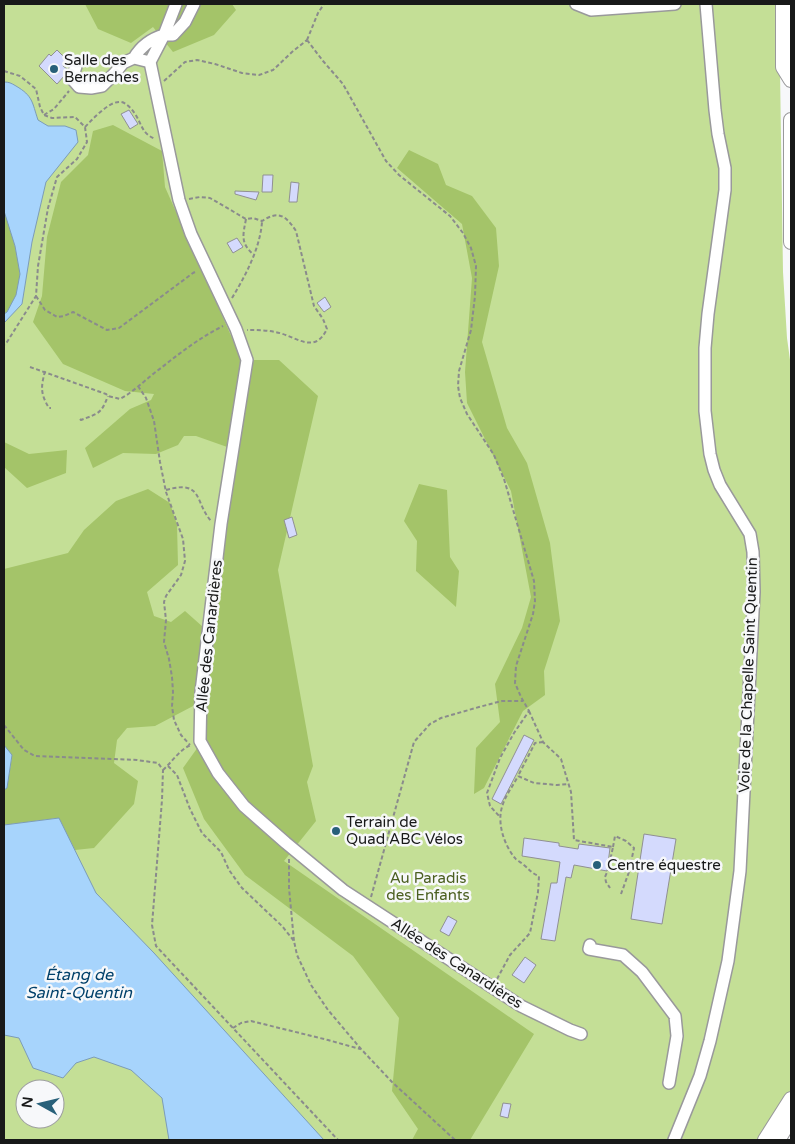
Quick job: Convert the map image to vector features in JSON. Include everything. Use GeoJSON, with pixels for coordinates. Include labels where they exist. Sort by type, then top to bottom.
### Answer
{"type":"FeatureCollection","features":[{"type":"Feature","properties":{"kind":"main road"},"geometry":{"type":"LineString","coordinates":[[783,4],[782,67],[791,80]]}},
{"type":"Feature","properties":{"kind":"main road"},"geometry":{"type":"LineString","coordinates":[[791,120],[791,242]]}},
{"type":"Feature","properties":{"kind":"main road"},"geometry":{"type":"LineString","coordinates":[[765,1140],[791,1099]]}},
{"type":"Feature","properties":{"kind":"main road"},"geometry":{"type":"LineString","coordinates":[[778,1140],[791,1119]]}},
{"type":"Feature","properties":{"kind":"main road"},"geometry":{"type":"LineString","coordinates":[[788,1140],[791,1136]]}},
{"type":"Feature","properties":{"kind":"street"},"geometry":{"type":"LineString","coordinates":[[134,58],[150,62],[164,36],[176,4]]}},
{"type":"Feature","properties":{"kind":"street"},"geometry":{"type":"LineString","coordinates":[[77,63],[72,79],[79,87],[91,88],[102,86],[123,63],[134,58],[139,49],[152,38],[173,35],[185,22],[194,4]]}},
{"type":"Feature","properties":{"kind":"street"},"geometry":{"type":"LineString","coordinates":[[576,4],[591,10],[675,4]]}},
{"type":"Feature","properties":{"kind":"street","name":"Voie de la Chapelle Saint Quentin"},"geometry":{"type":"LineString","coordinates":[[674,1140],[700,1076],[728,961],[740,871],[754,592],[754,552],[750,534],[720,485],[714,470],[710,454],[705,410],[706,331],[725,190],[725,168],[715,110],[706,4]]}},
{"type":"Feature","properties":{"kind":"street","name":"Allée des Canardières"},"geometry":{"type":"LineString","coordinates":[[150,62],[179,200],[191,234],[234,325],[248,360],[221,524],[195,743],[244,806],[286,844],[343,890],[521,1006],[581,1034]]}},
{"type":"Feature","properties":{"kind":"street"},"geometry":{"type":"LineString","coordinates":[[590,945],[589,949],[623,955],[642,972],[675,1016],[677,1036],[669,1083]]}},
{"type":"Feature","properties":{"kind":"path"},"geometry":{"type":"LineString","coordinates":[[156,89],[186,62],[197,60],[242,73],[259,75],[273,70],[307,40],[318,13],[324,4]]}},
{"type":"Feature","properties":{"kind":"path"},"geometry":{"type":"LineString","coordinates":[[307,40],[343,84],[386,161],[399,175],[450,216],[463,233],[471,248],[476,266],[475,296],[471,330],[459,371],[458,386],[460,398],[467,414],[494,454],[504,479],[534,581],[535,601],[533,614],[516,666],[515,682],[543,742],[561,759],[571,792],[574,840],[613,847]]}},
{"type":"Feature","properties":{"kind":"path"},"geometry":{"type":"LineString","coordinates":[[4,71],[20,76],[36,89],[44,115],[52,118],[75,117],[85,127],[87,142],[77,159],[57,177],[48,208],[38,266],[36,296],[4,345]]}},
{"type":"Feature","properties":{"kind":"path"},"geometry":{"type":"LineString","coordinates":[[44,115],[54,109],[69,91],[79,87]]}},
{"type":"Feature","properties":{"kind":"path"},"geometry":{"type":"LineString","coordinates":[[85,127],[109,106],[118,101],[125,103],[131,109],[144,131],[151,137],[168,143]]}},
{"type":"Feature","properties":{"kind":"path"},"geometry":{"type":"LineString","coordinates":[[30,366],[120,399],[128,395],[161,367],[208,334],[234,325],[276,332],[311,344],[324,337],[327,329],[324,319],[314,306],[296,231],[290,222],[282,216],[271,215],[262,220],[246,219],[210,198],[200,197],[179,200]]}},
{"type":"Feature","properties":{"kind":"path"},"geometry":{"type":"LineString","coordinates":[[246,219],[243,238],[247,249],[254,255]]}},
{"type":"Feature","properties":{"kind":"path"},"geometry":{"type":"LineString","coordinates":[[226,309],[241,284],[254,255],[262,220]]}},
{"type":"Feature","properties":{"kind":"path"},"geometry":{"type":"LineString","coordinates":[[36,296],[45,310],[57,317],[73,312],[107,330],[119,328],[193,273],[206,268]]}},
{"type":"Feature","properties":{"kind":"path"},"geometry":{"type":"LineString","coordinates":[[45,371],[41,386],[46,402],[49,408],[51,408]]}},
{"type":"Feature","properties":{"kind":"path"},"geometry":{"type":"LineString","coordinates":[[138,386],[146,398],[154,420],[166,490],[183,539],[185,561],[181,575],[166,596],[164,602],[166,620],[164,642],[172,677],[174,716],[181,735],[195,743]]}},
{"type":"Feature","properties":{"kind":"path"},"geometry":{"type":"LineString","coordinates":[[80,419],[102,410],[108,396]]}},
{"type":"Feature","properties":{"kind":"path"},"geometry":{"type":"LineString","coordinates":[[166,490],[178,487],[195,491],[208,518],[212,522],[221,524]]}},
{"type":"Feature","properties":{"kind":"path"},"geometry":{"type":"LineString","coordinates":[[368,906],[414,742],[430,724],[442,718],[502,701],[523,701]]}},
{"type":"Feature","properties":{"kind":"path"},"geometry":{"type":"LineString","coordinates":[[500,817],[490,806],[487,793],[500,758],[529,711]]}},
{"type":"Feature","properties":{"kind":"path"},"geometry":{"type":"LineString","coordinates":[[4,726],[24,750],[35,756],[137,760],[158,763],[163,770],[152,925],[156,946],[338,1140]]}},
{"type":"Feature","properties":{"kind":"path"},"geometry":{"type":"LineString","coordinates":[[493,987],[510,955],[530,933],[538,892],[539,876],[532,873],[511,852],[505,840],[500,817],[502,806],[535,743],[543,742]]}},
{"type":"Feature","properties":{"kind":"path"},"geometry":{"type":"LineString","coordinates":[[163,770],[186,747],[195,743]]}},
{"type":"Feature","properties":{"kind":"path"},"geometry":{"type":"LineString","coordinates":[[168,766],[177,775],[190,809],[202,833],[221,852],[229,870],[242,888],[282,926],[294,941]]}},
{"type":"Feature","properties":{"kind":"path"},"geometry":{"type":"LineString","coordinates":[[518,776],[534,783],[569,784]]}},
{"type":"Feature","properties":{"kind":"path"},"geometry":{"type":"LineString","coordinates":[[610,888],[605,877],[616,836],[634,848],[629,872],[621,894]]}},
{"type":"Feature","properties":{"kind":"path"},"geometry":{"type":"LineString","coordinates":[[286,844],[290,861],[289,888],[294,941],[297,955],[311,985],[328,1010],[361,1049],[392,1082],[455,1140]]}},
{"type":"Feature","properties":{"kind":"path"},"geometry":{"type":"LineString","coordinates":[[233,1028],[241,1023],[251,1021],[361,1049]]}},
{"type":"Feature","properties":{"kind":"green space","name":"Au Paradis des Enfants"},"geometry":{"type":"Polygon","coordinates":[[[4,4],[779,4],[783,272],[787,338],[791,367],[791,1089],[763,1140],[4,1140],[4,4]]]}},
{"type":"Feature","properties":{"kind":"green space"},"geometry":{"type":"Polygon","coordinates":[[[85,4],[232,4],[236,10],[214,35],[173,52],[153,27],[131,43],[98,29],[85,4]]]}},
{"type":"Feature","properties":{"kind":"green space"},"geometry":{"type":"Polygon","coordinates":[[[113,125],[162,151],[165,187],[240,356],[240,380],[230,448],[196,436],[184,436],[178,445],[156,454],[123,453],[93,468],[85,448],[130,409],[151,400],[154,394],[125,391],[63,364],[33,322],[42,296],[47,237],[61,182],[88,155],[93,131],[113,125]]]}},
{"type":"Feature","properties":{"kind":"green space"},"geometry":{"type":"Polygon","coordinates":[[[409,150],[438,164],[446,185],[472,196],[496,228],[499,266],[482,342],[507,428],[527,463],[550,543],[560,621],[544,671],[545,695],[523,711],[484,788],[474,794],[476,748],[500,722],[495,684],[522,628],[531,597],[511,491],[467,403],[465,372],[472,278],[462,224],[397,168],[409,150]]]}},
{"type":"Feature","properties":{"kind":"green space"},"geometry":{"type":"Polygon","coordinates":[[[4,211],[14,243],[20,275],[14,302],[4,314],[4,211]]]}},
{"type":"Feature","properties":{"kind":"green space"},"geometry":{"type":"Polygon","coordinates":[[[253,360],[279,360],[318,396],[278,570],[313,766],[307,782],[316,821],[284,861],[534,1034],[470,1140],[412,1140],[418,1129],[392,1091],[399,1018],[353,956],[245,875],[204,819],[183,768],[203,740],[228,509],[253,360]]]}},
{"type":"Feature","properties":{"kind":"green space"},"geometry":{"type":"Polygon","coordinates":[[[4,442],[29,454],[67,450],[66,473],[27,488],[4,467],[4,442]]]}},
{"type":"Feature","properties":{"kind":"green space"},"geometry":{"type":"Polygon","coordinates":[[[419,484],[447,490],[450,557],[459,571],[456,607],[416,571],[417,541],[404,521],[419,484]]]}},
{"type":"Feature","properties":{"kind":"green space"},"geometry":{"type":"Polygon","coordinates":[[[148,489],[170,503],[177,525],[178,565],[147,592],[154,616],[171,622],[185,611],[203,627],[195,705],[155,726],[127,728],[117,740],[114,763],[138,781],[134,804],[94,848],[75,850],[58,818],[4,825],[4,790],[7,788],[12,756],[4,745],[4,569],[68,553],[84,530],[116,501],[148,489]]]}},
{"type":"Feature","properties":{"kind":"water"},"geometry":{"type":"Polygon","coordinates":[[[4,82],[9,82],[29,96],[38,120],[48,126],[65,126],[76,130],[78,142],[46,182],[32,242],[22,304],[4,323],[4,314],[16,295],[20,274],[15,246],[4,211],[4,82]]]}},
{"type":"Feature","properties":{"kind":"water"},"geometry":{"type":"Polygon","coordinates":[[[4,745],[12,755],[7,788],[4,790],[4,745]]]}},
{"type":"Feature","properties":{"kind":"water","name":"Étang de Saint-Quentin"},"geometry":{"type":"Polygon","coordinates":[[[59,818],[96,893],[154,953],[324,1140],[169,1140],[162,1098],[131,1070],[94,1057],[76,1063],[63,1078],[33,1068],[19,1038],[4,1035],[4,825],[59,818]]]}},
{"type":"Feature","properties":{"kind":"building","name":"Salle des Bernaches"},"geometry":{"type":"Polygon","coordinates":[[[57,50],[67,60],[63,66],[67,69],[65,75],[57,84],[39,66],[49,54],[51,56],[57,50]]]}},
{"type":"Feature","properties":{"kind":"building"},"geometry":{"type":"Polygon","coordinates":[[[129,110],[138,124],[130,129],[121,114],[129,110]]]}},
{"type":"Feature","properties":{"kind":"building"},"geometry":{"type":"Polygon","coordinates":[[[263,175],[273,175],[272,192],[262,192],[263,175]]]}},
{"type":"Feature","properties":{"kind":"building"},"geometry":{"type":"Polygon","coordinates":[[[291,182],[299,183],[297,202],[289,202],[291,182]]]}},
{"type":"Feature","properties":{"kind":"building"},"geometry":{"type":"Polygon","coordinates":[[[235,191],[259,192],[256,200],[235,194],[235,191]]]}},
{"type":"Feature","properties":{"kind":"building"},"geometry":{"type":"Polygon","coordinates":[[[237,238],[243,247],[233,253],[227,243],[237,238]]]}},
{"type":"Feature","properties":{"kind":"building"},"geometry":{"type":"Polygon","coordinates":[[[325,297],[331,307],[324,312],[317,303],[325,297]]]}},
{"type":"Feature","properties":{"kind":"building"},"geometry":{"type":"Polygon","coordinates":[[[292,517],[297,535],[289,538],[284,520],[292,517]]]}},
{"type":"Feature","properties":{"kind":"building"},"geometry":{"type":"Polygon","coordinates":[[[524,735],[534,740],[501,804],[492,799],[524,735]]]}},
{"type":"Feature","properties":{"kind":"building"},"geometry":{"type":"Polygon","coordinates":[[[644,834],[676,839],[662,924],[631,919],[644,834]]]}},
{"type":"Feature","properties":{"kind":"building"},"geometry":{"type":"Polygon","coordinates":[[[524,838],[559,843],[559,846],[578,849],[579,844],[610,848],[607,871],[574,865],[571,878],[566,877],[555,941],[541,939],[551,883],[557,883],[560,862],[522,856],[524,838]]]}},
{"type":"Feature","properties":{"kind":"building"},"geometry":{"type":"Polygon","coordinates":[[[448,916],[457,921],[449,936],[440,931],[448,916]]]}},
{"type":"Feature","properties":{"kind":"building"},"geometry":{"type":"Polygon","coordinates":[[[525,957],[536,965],[524,983],[512,975],[525,957]]]}},
{"type":"Feature","properties":{"kind":"building"},"geometry":{"type":"Polygon","coordinates":[[[503,1103],[511,1104],[508,1118],[500,1116],[503,1103]]]}},
{"type":"Feature","properties":{"kind":"place","name":"Salle des Bernaches"},"geometry":{"type":"Point","coordinates":[54,69]}},
{"type":"Feature","properties":{"kind":"place","name":"Terrain de Quad ABC Vélos"},"geometry":{"type":"Point","coordinates":[336,831]}},
{"type":"Feature","properties":{"kind":"place","name":"Centre équestre"},"geometry":{"type":"Point","coordinates":[597,865]}}]}
